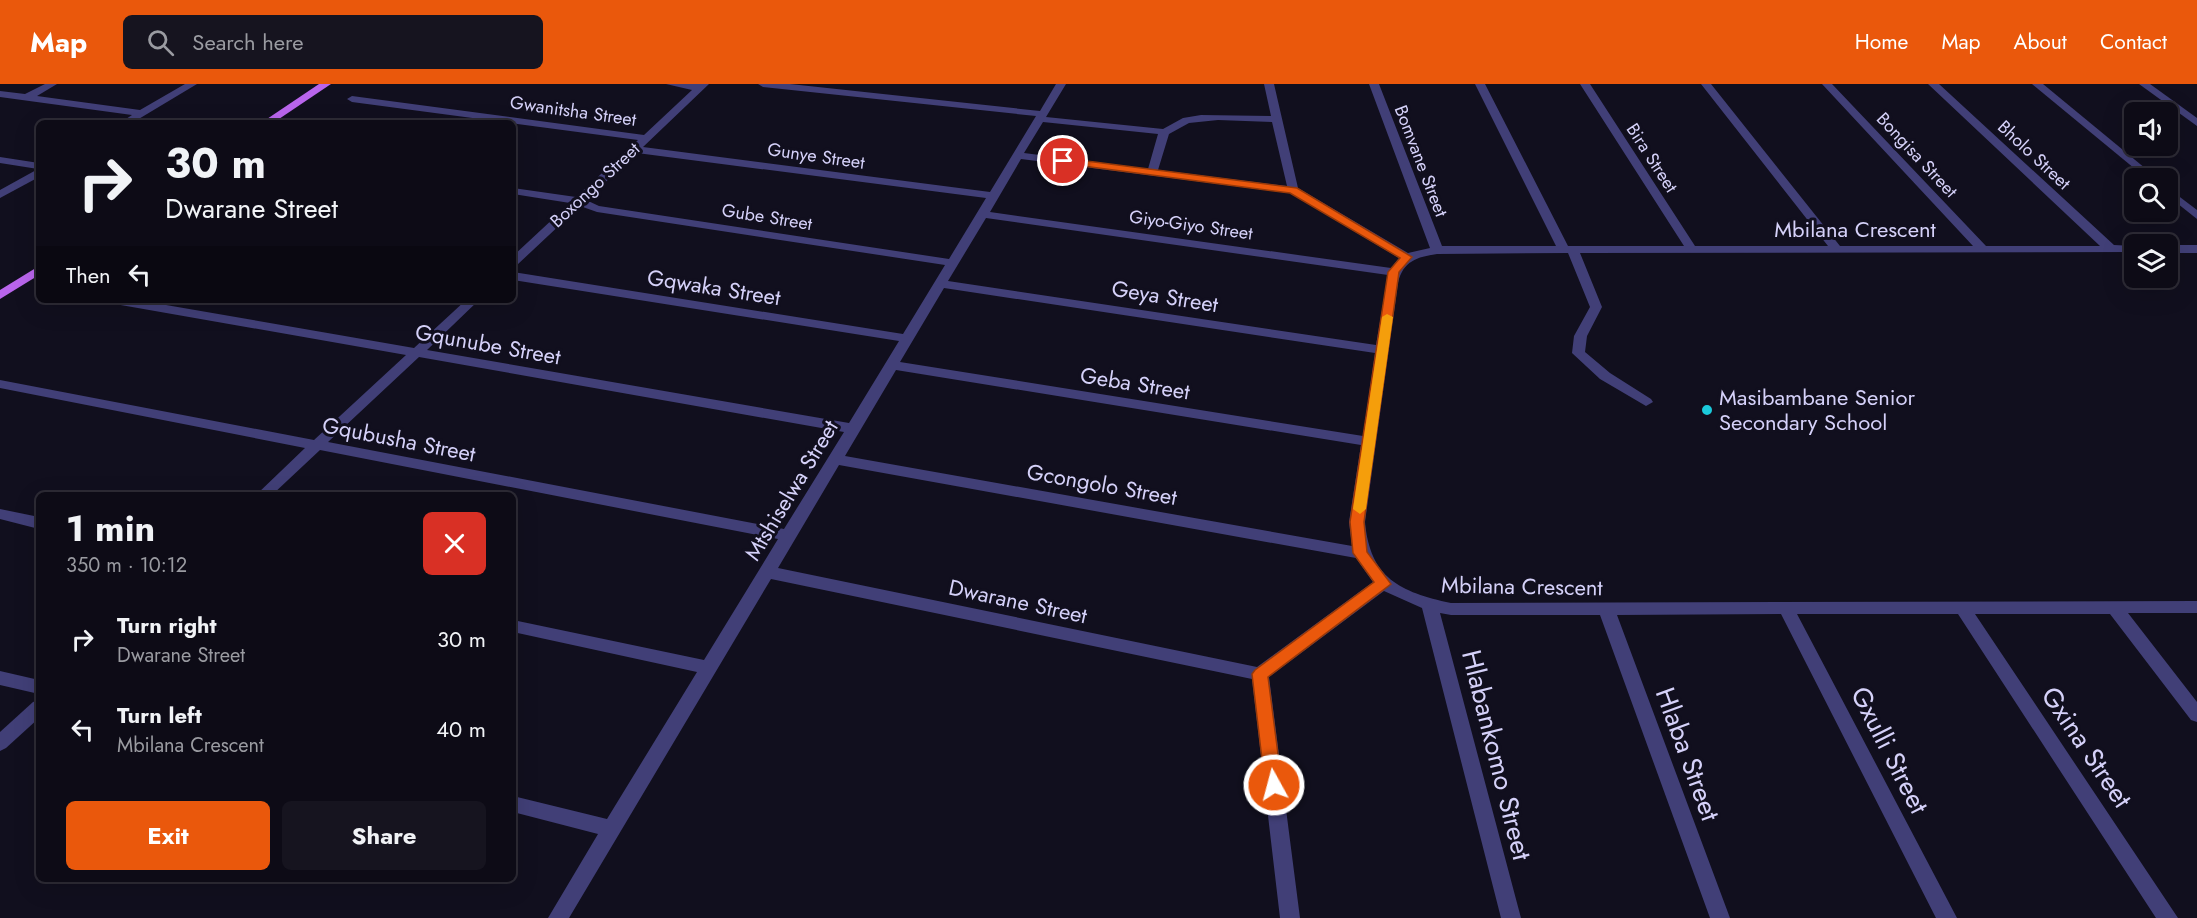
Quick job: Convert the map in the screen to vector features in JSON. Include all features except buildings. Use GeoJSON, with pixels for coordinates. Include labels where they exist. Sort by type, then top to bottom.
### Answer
{"type":"FeatureCollection","features":[{"type":"Feature","properties":{"kind":"main road"},"geometry":{"type":"LineString","coordinates":[[271,120],[326,84]]}},
{"type":"Feature","properties":{"kind":"main road"},"geometry":{"type":"LineString","coordinates":[[0,295],[36,272]]}},
{"type":"Feature","properties":{"kind":"street"},"geometry":{"type":"LineString","coordinates":[[27,97],[52,84]]}},
{"type":"Feature","properties":{"kind":"street"},"geometry":{"type":"LineString","coordinates":[[130,120],[192,84]]}},
{"type":"Feature","properties":{"kind":"street"},"geometry":{"type":"LineString","coordinates":[[671,84],[702,86]]}},
{"type":"Feature","properties":{"kind":"street"},"geometry":{"type":"LineString","coordinates":[[763,84],[1165,132],[1197,118],[1276,119]]}},
{"type":"Feature","properties":{"kind":"street","name":"Mtshiselwa Street"},"geometry":{"type":"LineString","coordinates":[[558,918],[1061,84]]}},
{"type":"Feature","properties":{"kind":"street"},"geometry":{"type":"LineString","coordinates":[[1269,84],[1293,190]]}},
{"type":"Feature","properties":{"kind":"street","name":"Bomvane Street"},"geometry":{"type":"LineString","coordinates":[[1374,84],[1437,250]]}},
{"type":"Feature","properties":{"kind":"street"},"geometry":{"type":"LineString","coordinates":[[1480,84],[1596,307],[1581,335],[1577,349],[1579,353],[1605,376],[1646,402]]}},
{"type":"Feature","properties":{"kind":"street","name":"Bira Street"},"geometry":{"type":"LineString","coordinates":[[1585,84],[1692,250]]}},
{"type":"Feature","properties":{"kind":"street"},"geometry":{"type":"LineString","coordinates":[[1706,84],[1837,250]]}},
{"type":"Feature","properties":{"kind":"street","name":"Bongisa Street"},"geometry":{"type":"LineString","coordinates":[[1827,84],[1983,249]]}},
{"type":"Feature","properties":{"kind":"street","name":"Bholo Street"},"geometry":{"type":"LineString","coordinates":[[1933,84],[2112,249]]}},
{"type":"Feature","properties":{"kind":"street"},"geometry":{"type":"LineString","coordinates":[[2037,84],[2140,168]]}},
{"type":"Feature","properties":{"kind":"street"},"geometry":{"type":"LineString","coordinates":[[2144,84],[2195,120]]}},
{"type":"Feature","properties":{"kind":"street","name":"Boxongo Street"},"geometry":{"type":"LineString","coordinates":[[516,259],[702,86]]}},
{"type":"Feature","properties":{"kind":"street"},"geometry":{"type":"LineString","coordinates":[[0,93],[142,113]]}},
{"type":"Feature","properties":{"kind":"street","name":"Gwanitsha Street"},"geometry":{"type":"LineString","coordinates":[[352,99],[510,120]]}},
{"type":"Feature","properties":{"kind":"street","name":"Gwanitsha Street"},"geometry":{"type":"LineString","coordinates":[[516,121],[646,138]]}},
{"type":"Feature","properties":{"kind":"street"},"geometry":{"type":"LineString","coordinates":[[1152,172],[1165,132]]}},
{"type":"Feature","properties":{"kind":"street","name":"Gunye Street"},"geometry":{"type":"LineString","coordinates":[[634,149],[993,196]]}},
{"type":"Feature","properties":{"kind":"street"},"geometry":{"type":"LineString","coordinates":[[1019,156],[1293,190],[1406,257],[1394,272],[1357,522],[1360,553]]}},
{"type":"Feature","properties":{"kind":"street"},"geometry":{"type":"LineString","coordinates":[[0,160],[36,166]]}},
{"type":"Feature","properties":{"kind":"street"},"geometry":{"type":"LineString","coordinates":[[0,195],[36,174]]}},
{"type":"Feature","properties":{"kind":"street","name":"Gube Street"},"geometry":{"type":"LineString","coordinates":[[516,191],[577,201],[597,209],[954,263]]}},
{"type":"Feature","properties":{"kind":"street"},"geometry":{"type":"LineString","coordinates":[[2178,200],[2197,216]]}},
{"type":"Feature","properties":{"kind":"street","name":"Giyo-Giyo Street"},"geometry":{"type":"LineString","coordinates":[[983,214],[1394,272]]}},
{"type":"Feature","properties":{"kind":"street","name":"Mbilana Crescent"},"geometry":{"type":"LineString","coordinates":[[1406,257],[1437,250],[2124,249]]}},
{"type":"Feature","properties":{"kind":"street"},"geometry":{"type":"LineString","coordinates":[[2178,249],[2197,249]]}},
{"type":"Feature","properties":{"kind":"street","name":"Gqwaka Street"},"geometry":{"type":"LineString","coordinates":[[516,276],[908,339]]}},
{"type":"Feature","properties":{"kind":"street","name":"Geya Street"},"geometry":{"type":"LineString","coordinates":[[941,284],[1383,350]]}},
{"type":"Feature","properties":{"kind":"street","name":"Gqunube Street"},"geometry":{"type":"LineString","coordinates":[[132,303],[854,429]]}},
{"type":"Feature","properties":{"kind":"street"},"geometry":{"type":"LineString","coordinates":[[266,492],[469,303]]}},
{"type":"Feature","properties":{"kind":"street","name":"Geba Street"},"geometry":{"type":"LineString","coordinates":[[893,365],[1370,442]]}},
{"type":"Feature","properties":{"kind":"street","name":"Gqubusha Street"},"geometry":{"type":"LineString","coordinates":[[0,384],[790,536]]}},
{"type":"Feature","properties":{"kind":"street","name":"Gcongolo Street"},"geometry":{"type":"LineString","coordinates":[[836,459],[1360,553]]}},
{"type":"Feature","properties":{"kind":"street"},"geometry":{"type":"LineString","coordinates":[[0,514],[36,522]]}},
{"type":"Feature","properties":{"kind":"street","name":"Mbilana Crescent"},"geometry":{"type":"LineString","coordinates":[[1360,553],[1383,584],[1430,606],[1470,610],[2197,606]]}},
{"type":"Feature","properties":{"kind":"street","name":"Dwarane Street"},"geometry":{"type":"LineString","coordinates":[[767,572],[1260,674]]}},
{"type":"Feature","properties":{"kind":"street"},"geometry":{"type":"LineString","coordinates":[[1290,918],[1260,674],[1383,584]]}},
{"type":"Feature","properties":{"kind":"street","name":"Hlabankomo Street"},"geometry":{"type":"LineString","coordinates":[[1430,606],[1511,918]]}},
{"type":"Feature","properties":{"kind":"street","name":"Gxina Street"},"geometry":{"type":"LineString","coordinates":[[1961,606],[2168,918]]}},
{"type":"Feature","properties":{"kind":"street"},"geometry":{"type":"LineString","coordinates":[[2113,606],[2197,715]]}},
{"type":"Feature","properties":{"kind":"street","name":"Gxulli Street"},"geometry":{"type":"LineString","coordinates":[[1785,607],[1947,918]]}},
{"type":"Feature","properties":{"kind":"street","name":"Hlaba Street"},"geometry":{"type":"LineString","coordinates":[[1606,608],[1720,918]]}},
{"type":"Feature","properties":{"kind":"street"},"geometry":{"type":"LineString","coordinates":[[516,627],[709,668]]}},
{"type":"Feature","properties":{"kind":"street"},"geometry":{"type":"LineString","coordinates":[[0,678],[36,686]]}},
{"type":"Feature","properties":{"kind":"street"},"geometry":{"type":"LineString","coordinates":[[0,743],[36,710]]}},
{"type":"Feature","properties":{"kind":"street"},"geometry":{"type":"LineString","coordinates":[[516,805],[612,829]]}},
{"type":"Feature","properties":{"kind":"slow traffic"},"geometry":{"type":"LineString","coordinates":[[1360,509],[1387,317]]}},
{"type":"Feature","properties":{"kind":"place","name":"Masibambane Senior Secondary School"},"geometry":{"type":"Point","coordinates":[1707,410]}},
{"type":"Feature","properties":{"kind":"route"},"geometry":{"type":"LineString","coordinates":[[1063,161],[1293,190],[1406,257],[1398,264],[1394,272],[1357,522],[1360,553],[1383,584],[1260,674],[1274,785]]}}]}
